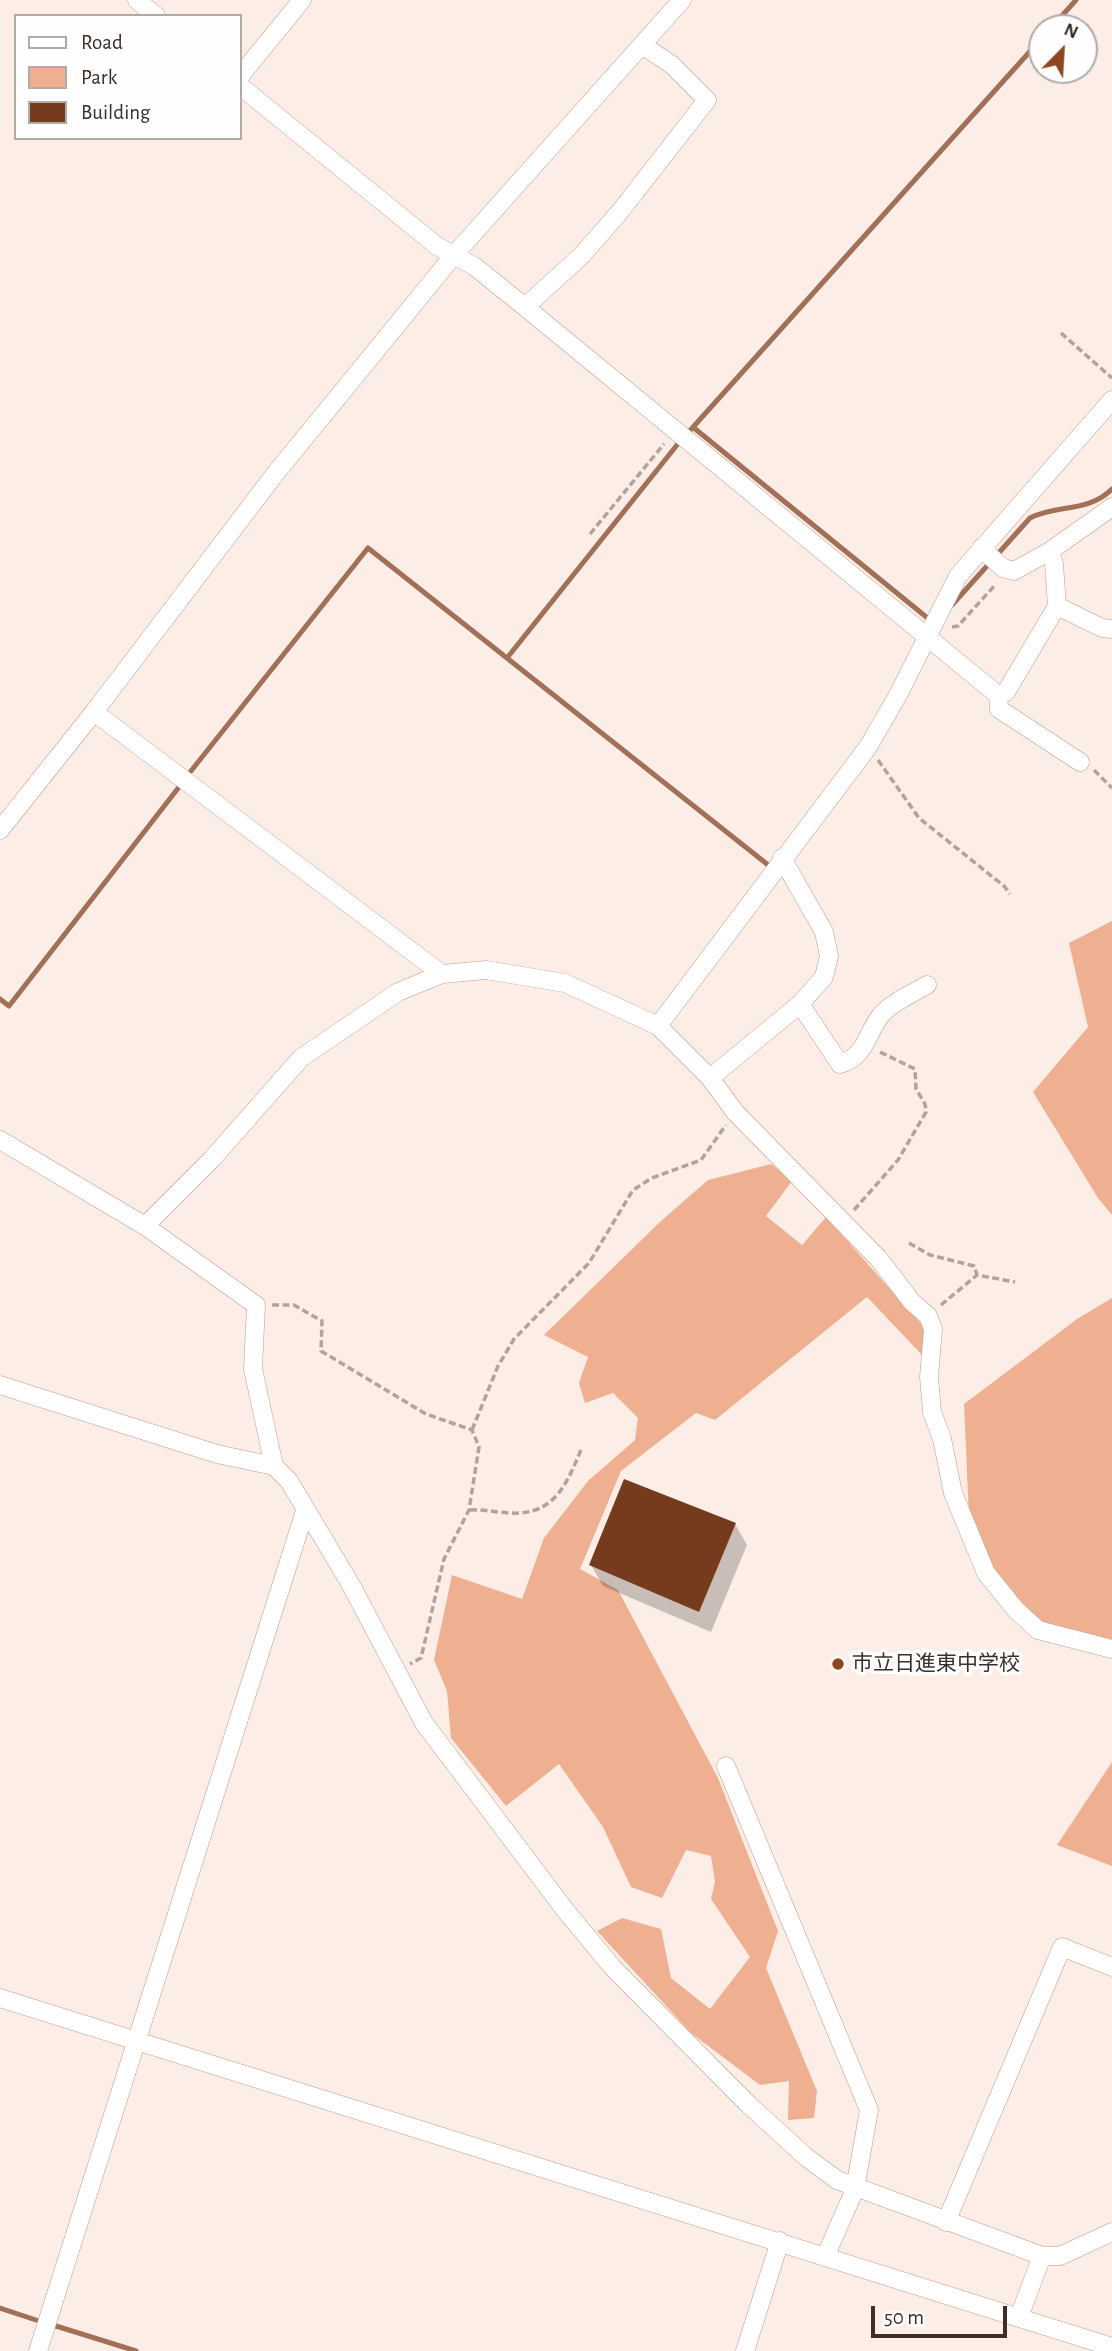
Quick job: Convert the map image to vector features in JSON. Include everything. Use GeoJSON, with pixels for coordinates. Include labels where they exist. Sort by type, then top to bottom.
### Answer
{"type":"FeatureCollection","features":[{"type":"Feature","properties":{"kind":"street"},"geometry":{"type":"LineString","coordinates":[[137,0],[154,14]]}},
{"type":"Feature","properties":{"kind":"street"},"geometry":{"type":"LineString","coordinates":[[242,74],[302,0]]}},
{"type":"Feature","properties":{"kind":"street"},"geometry":{"type":"LineString","coordinates":[[0,830],[94,712],[275,474],[454,255],[682,0]]}},
{"type":"Feature","properties":{"kind":"street"},"geometry":{"type":"LineString","coordinates":[[525,307],[581,256],[618,214],[707,100],[672,65],[642,45]]}},
{"type":"Feature","properties":{"kind":"street"},"geometry":{"type":"LineString","coordinates":[[242,88],[437,246],[474,266],[998,695],[999,709],[1080,762]]}},
{"type":"Feature","properties":{"kind":"street"},"geometry":{"type":"LineString","coordinates":[[659,1026],[865,750],[898,695],[958,576],[1112,400]]}},
{"type":"Feature","properties":{"kind":"street"},"geometry":{"type":"LineString","coordinates":[[981,548],[1014,571],[1049,551],[1112,507]]}},
{"type":"Feature","properties":{"kind":"street"},"geometry":{"type":"LineString","coordinates":[[998,695],[1006,692],[1057,606],[1054,564],[1049,551]]}},
{"type":"Feature","properties":{"kind":"street"},"geometry":{"type":"LineString","coordinates":[[1057,606],[1102,628],[1112,629]]}},
{"type":"Feature","properties":{"kind":"street"},"geometry":{"type":"LineString","coordinates":[[94,712],[442,974]]}},
{"type":"Feature","properties":{"kind":"street"},"geometry":{"type":"LineString","coordinates":[[710,1078],[800,1004],[824,977],[829,956],[824,932],[782,858]]}},
{"type":"Feature","properties":{"kind":"street"},"geometry":{"type":"LineString","coordinates":[[145,1226],[212,1159],[301,1058],[398,992],[442,974],[486,970],[565,983],[659,1026],[710,1078],[735,1112],[879,1259],[912,1302],[928,1316],[933,1329],[929,1377],[932,1412],[942,1439],[953,1493],[986,1573],[1016,1610],[1038,1630],[1112,1649]]}},
{"type":"Feature","properties":{"kind":"street"},"geometry":{"type":"LineString","coordinates":[[800,1004],[840,1064],[852,1061],[866,1044],[881,1014],[927,985]]}},
{"type":"Feature","properties":{"kind":"street"},"geometry":{"type":"LineString","coordinates":[[0,1140],[145,1226],[256,1305],[253,1368],[274,1466],[289,1481],[351,1585],[424,1723],[548,1888],[613,1968],[806,2157],[855,2189],[1042,2256],[1060,2256],[1112,2232]]}},
{"type":"Feature","properties":{"kind":"street"},"geometry":{"type":"LineString","coordinates":[[0,1385],[217,1454],[274,1466]]}},
{"type":"Feature","properties":{"kind":"street"},"geometry":{"type":"LineString","coordinates":[[38,2351],[305,1511]]}},
{"type":"Feature","properties":{"kind":"street"},"geometry":{"type":"LineString","coordinates":[[726,1766],[869,2110],[855,2189],[826,2255]]}},
{"type":"Feature","properties":{"kind":"street"},"geometry":{"type":"LineString","coordinates":[[946,2222],[1062,1947],[1112,1966]]}},
{"type":"Feature","properties":{"kind":"street"},"geometry":{"type":"LineString","coordinates":[[0,1998],[826,2255],[1112,2347]]}},
{"type":"Feature","properties":{"kind":"street"},"geometry":{"type":"LineString","coordinates":[[745,2351],[780,2241]]}},
{"type":"Feature","properties":{"kind":"street"},"geometry":{"type":"LineString","coordinates":[[1019,2317],[1042,2256]]}},
{"type":"Feature","properties":{"kind":"path"},"geometry":{"type":"LineString","coordinates":[[1061,333],[1112,378]]}},
{"type":"Feature","properties":{"kind":"path"},"geometry":{"type":"LineString","coordinates":[[590,534],[675,430]]}},
{"type":"Feature","properties":{"kind":"path"},"geometry":{"type":"LineString","coordinates":[[947,628],[958,626],[1008,569]]}},
{"type":"Feature","properties":{"kind":"path"},"geometry":{"type":"LineString","coordinates":[[865,750],[882,762],[919,818],[1004,886],[1010,894]]}},
{"type":"Feature","properties":{"kind":"path"},"geometry":{"type":"LineString","coordinates":[[1080,762],[1092,768],[1112,788]]}},
{"type":"Feature","properties":{"kind":"path"},"geometry":{"type":"LineString","coordinates":[[842,1224],[898,1160],[926,1112],[926,1104],[916,1089],[915,1069],[866,1044]]}},
{"type":"Feature","properties":{"kind":"path"},"geometry":{"type":"LineString","coordinates":[[396,1671],[421,1658],[444,1559],[469,1510],[479,1447],[472,1430],[498,1366],[514,1339],[589,1263],[633,1190],[652,1178],[701,1160],[735,1112]]}},
{"type":"Feature","properties":{"kind":"path"},"geometry":{"type":"LineString","coordinates":[[909,1243],[930,1255],[974,1266],[977,1275]]}},
{"type":"Feature","properties":{"kind":"path"},"geometry":{"type":"LineString","coordinates":[[928,1316],[977,1275]]}},
{"type":"Feature","properties":{"kind":"path"},"geometry":{"type":"LineString","coordinates":[[977,1275],[1015,1282]]}},
{"type":"Feature","properties":{"kind":"path"},"geometry":{"type":"LineString","coordinates":[[256,1305],[294,1306],[322,1321],[321,1351],[426,1414],[472,1430]]}},
{"type":"Feature","properties":{"kind":"path"},"geometry":{"type":"LineString","coordinates":[[469,1510],[519,1513],[543,1508],[551,1503],[569,1479],[581,1450]]}},
{"type":"Feature","properties":{"kind":"green space"},"geometry":{"type":"Polygon","coordinates":[[[1112,921],[1112,1215],[1098,1198],[1033,1092],[1088,1027],[1069,943],[1112,921]]]}},
{"type":"Feature","properties":{"kind":"green space"},"geometry":{"type":"Polygon","coordinates":[[[771,1164],[792,1181],[766,1216],[802,1245],[826,1217],[923,1326],[924,1357],[867,1297],[715,1420],[696,1413],[621,1471],[580,1569],[618,1590],[718,1778],[778,1931],[766,1968],[817,2091],[814,2118],[788,2120],[789,2081],[760,2085],[691,2033],[597,1931],[622,1918],[661,1929],[671,1978],[710,2009],[750,1957],[711,1899],[715,1882],[711,1856],[686,1850],[662,1898],[631,1887],[603,1827],[559,1764],[506,1806],[451,1738],[447,1691],[434,1660],[452,1575],[522,1599],[544,1538],[588,1481],[635,1440],[638,1418],[613,1393],[585,1403],[579,1383],[588,1357],[544,1335],[661,1221],[708,1180],[771,1164]]]}},
{"type":"Feature","properties":{"kind":"green space"},"geometry":{"type":"Polygon","coordinates":[[[1112,1298],[1112,1657],[1037,1621],[994,1572],[969,1517],[964,1404],[1077,1319],[1112,1298]]]}},
{"type":"Feature","properties":{"kind":"green space"},"geometry":{"type":"Polygon","coordinates":[[[1112,1762],[1112,1866],[1057,1845],[1112,1762]]]}},
{"type":"Feature","properties":{"kind":"building"},"geometry":{"type":"Polygon","coordinates":[[[624,1479],[736,1523],[699,1612],[589,1565],[624,1479]]]}},
{"type":"Feature","properties":{"kind":"waterway"},"geometry":{"type":"LineString","coordinates":[[1064,14],[1076,0]]}},
{"type":"Feature","properties":{"kind":"waterway"},"geometry":{"type":"LineString","coordinates":[[507,658],[677,445],[1028,54]]}},
{"type":"Feature","properties":{"kind":"waterway"},"geometry":{"type":"LineString","coordinates":[[694,428],[930,620]]}},
{"type":"Feature","properties":{"kind":"waterway"},"geometry":{"type":"LineString","coordinates":[[952,605],[1030,518],[1093,502],[1112,489]]}},
{"type":"Feature","properties":{"kind":"waterway"},"geometry":{"type":"LineString","coordinates":[[191,771],[368,548],[772,868]]}},
{"type":"Feature","properties":{"kind":"waterway"},"geometry":{"type":"LineString","coordinates":[[0,999],[9,1006],[179,787]]}},
{"type":"Feature","properties":{"kind":"waterway"},"geometry":{"type":"LineString","coordinates":[[0,2308],[36,2320]]}},
{"type":"Feature","properties":{"kind":"waterway"},"geometry":{"type":"LineString","coordinates":[[56,2326],[136,2351]]}},
{"type":"Feature","properties":{"kind":"place","name":"市立日進東中学校"},"geometry":{"type":"Point","coordinates":[838,1664]}}]}
